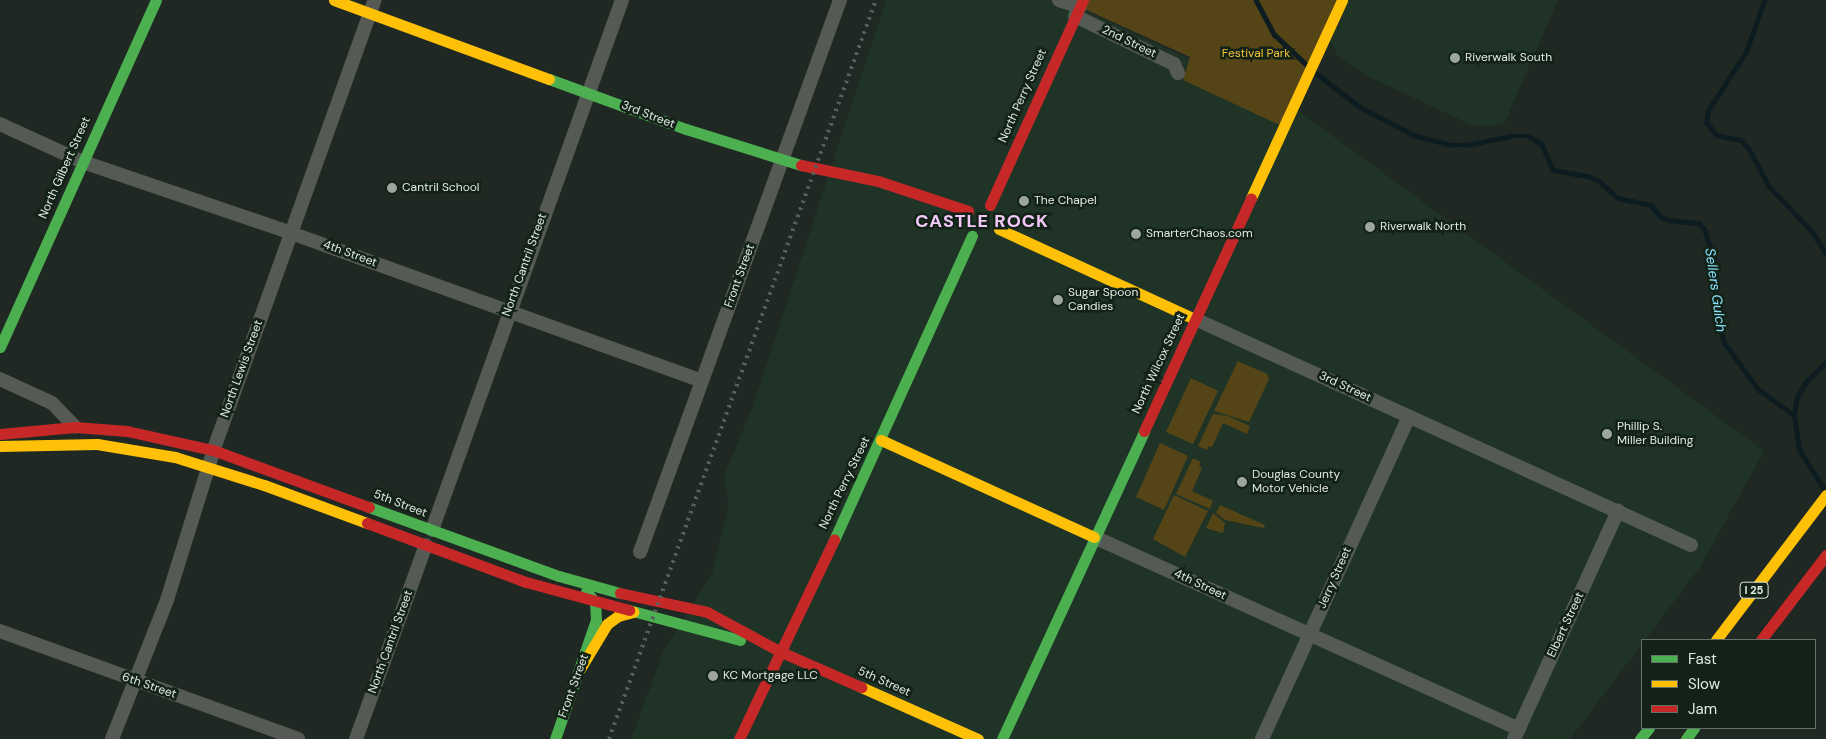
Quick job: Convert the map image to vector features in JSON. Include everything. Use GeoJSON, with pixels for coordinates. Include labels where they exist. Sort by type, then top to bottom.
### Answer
{"type":"FeatureCollection","features":[{"type":"Feature","properties":{"kind":"main road","name":"North Gilbert Street"},"geometry":{"type":"LineString","coordinates":[[0,347],[156,0]]}},
{"type":"Feature","properties":{"kind":"main road","name":"3rd Street"},"geometry":{"type":"LineString","coordinates":[[334,0],[373,7],[587,92],[783,161],[878,182],[968,211]]}},
{"type":"Feature","properties":{"kind":"main road","name":"North Wilcox Street"},"geometry":{"type":"LineString","coordinates":[[1002,739],[1342,0]]}},
{"type":"Feature","properties":{"kind":"main road","name":"North Perry Street"},"geometry":{"type":"LineString","coordinates":[[994,223],[1079,8]]}},
{"type":"Feature","properties":{"kind":"main road"},"geometry":{"type":"LineString","coordinates":[[972,236],[964,223],[968,211],[977,204],[994,223]]}},
{"type":"Feature","properties":{"kind":"main road","name":"3rd Street"},"geometry":{"type":"LineString","coordinates":[[972,236],[994,223],[1194,319]]}},
{"type":"Feature","properties":{"kind":"main road","name":"North Perry Street"},"geometry":{"type":"LineString","coordinates":[[739,739],[779,651],[881,440],[972,236]]}},
{"type":"Feature","properties":{"kind":"main road","name":"5th Street"},"geometry":{"type":"LineString","coordinates":[[0,434],[75,427],[154,435],[213,450],[558,576],[619,593],[706,612],[779,651],[978,739]]}},
{"type":"Feature","properties":{"kind":"main road","name":"4th Street"},"geometry":{"type":"LineString","coordinates":[[881,440],[1094,537]]}},
{"type":"Feature","properties":{"kind":"main road","name":"5th Street"},"geometry":{"type":"LineString","coordinates":[[0,446],[97,444],[150,451],[208,466],[543,587],[633,612],[708,629],[779,651]]}},
{"type":"Feature","properties":{"kind":"main road","name":"I 25"},"geometry":{"type":"LineString","coordinates":[[1717,639],[1826,495]]}},
{"type":"Feature","properties":{"kind":"main road"},"geometry":{"type":"LineString","coordinates":[[1762,639],[1826,555]]}},
{"type":"Feature","properties":{"kind":"main road"},"geometry":{"type":"LineString","coordinates":[[558,576],[584,589],[595,602]]}},
{"type":"Feature","properties":{"kind":"main road"},"geometry":{"type":"LineString","coordinates":[[543,587],[579,604],[592,620],[593,633]]}},
{"type":"Feature","properties":{"kind":"main road","name":"Front Street"},"geometry":{"type":"LineString","coordinates":[[555,739],[593,633],[595,602]]}},
{"type":"Feature","properties":{"kind":"main road"},"geometry":{"type":"LineString","coordinates":[[580,669],[608,624],[618,616],[633,612]]}},
{"type":"Feature","properties":{"kind":"main road"},"geometry":{"type":"LineString","coordinates":[[1640,739],[1648,729]]}},
{"type":"Feature","properties":{"kind":"street","name":"North Cantril Street"},"geometry":{"type":"LineString","coordinates":[[432,530],[508,312],[622,0]]}},
{"type":"Feature","properties":{"kind":"street","name":"Front Street"},"geometry":{"type":"LineString","coordinates":[[640,552],[840,0]]}},
{"type":"Feature","properties":{"kind":"street","name":"2nd Street"},"geometry":{"type":"LineString","coordinates":[[1059,0],[1079,8],[1174,64],[1178,73]]}},
{"type":"Feature","properties":{"kind":"street","name":"North Lewis Street"},"geometry":{"type":"LineString","coordinates":[[112,739],[167,600],[213,450],[373,7]]}},
{"type":"Feature","properties":{"kind":"street","name":"4th Street"},"geometry":{"type":"LineString","coordinates":[[0,124],[82,162],[290,233],[701,382]]}},
{"type":"Feature","properties":{"kind":"street","name":"3rd Street"},"geometry":{"type":"LineString","coordinates":[[1194,319],[1691,545]]}},
{"type":"Feature","properties":{"kind":"street"},"geometry":{"type":"LineString","coordinates":[[0,379],[52,403],[75,427]]}},
{"type":"Feature","properties":{"kind":"street","name":"Jerry Street"},"geometry":{"type":"LineString","coordinates":[[1262,739],[1409,416]]}},
{"type":"Feature","properties":{"kind":"street","name":"Elbert Street"},"geometry":{"type":"LineString","coordinates":[[1517,734],[1618,511]]}},
{"type":"Feature","properties":{"kind":"street","name":"4th Street"},"geometry":{"type":"LineString","coordinates":[[1094,537],[1309,635],[1517,734]]}},
{"type":"Feature","properties":{"kind":"street","name":"North Cantril Street"},"geometry":{"type":"LineString","coordinates":[[356,739],[426,545]]}},
{"type":"Feature","properties":{"kind":"street","name":"6th Street"},"geometry":{"type":"LineString","coordinates":[[0,631],[134,682],[298,739]]}},
{"type":"Feature","properties":{"kind":"shaded area"},"geometry":{"type":"Polygon","coordinates":[[[886,0],[1080,0],[1077,7],[1293,107],[1764,451],[1700,567],[1646,639],[1641,639],[1641,645],[1570,739],[631,739],[664,650],[712,574],[729,505],[724,476],[753,406],[886,0]]]}},
{"type":"Feature","properties":{"kind":"shaded area","name":"Riverwalk South"},"geometry":{"type":"Polygon","coordinates":[[[1342,0],[1558,0],[1504,124],[1490,126],[1472,125],[1369,77],[1338,56],[1327,35],[1342,0]]]}},
{"type":"Feature","properties":{"kind":"green space","name":"Festival Park"},"geometry":{"type":"Polygon","coordinates":[[[1083,0],[1337,0],[1284,127],[1183,80],[1190,57],[1080,7],[1083,0]]]}},
{"type":"Feature","properties":{"kind":"green space"},"geometry":{"type":"Polygon","coordinates":[[[1238,361],[1267,374],[1269,379],[1249,422],[1214,411],[1238,361]]]}},
{"type":"Feature","properties":{"kind":"green space"},"geometry":{"type":"Polygon","coordinates":[[[1191,378],[1218,391],[1193,444],[1166,432],[1191,378]]]}},
{"type":"Feature","properties":{"kind":"green space"},"geometry":{"type":"Polygon","coordinates":[[[1213,414],[1228,416],[1250,426],[1247,434],[1223,423],[1212,447],[1209,446],[1207,450],[1198,446],[1213,414]]]}},
{"type":"Feature","properties":{"kind":"green space"},"geometry":{"type":"Polygon","coordinates":[[[1160,443],[1188,456],[1164,510],[1136,497],[1160,443]]]}},
{"type":"Feature","properties":{"kind":"green space"},"geometry":{"type":"Polygon","coordinates":[[[1193,458],[1201,462],[1199,466],[1202,468],[1192,491],[1213,501],[1210,509],[1176,494],[1193,458]]]}},
{"type":"Feature","properties":{"kind":"green space"},"geometry":{"type":"Polygon","coordinates":[[[1174,495],[1208,511],[1185,557],[1153,539],[1174,495]]]}},
{"type":"Feature","properties":{"kind":"green space"},"geometry":{"type":"Polygon","coordinates":[[[1220,505],[1265,525],[1264,528],[1225,520],[1216,513],[1220,505]]]}},
{"type":"Feature","properties":{"kind":"green space"},"geometry":{"type":"Polygon","coordinates":[[[1213,513],[1225,523],[1223,533],[1206,528],[1213,513]]]}},
{"type":"Feature","properties":{"kind":"waterway","name":"Sellers Gulch"},"geometry":{"type":"LineString","coordinates":[[1256,0],[1275,35],[1307,65]]}},
{"type":"Feature","properties":{"kind":"waterway"},"geometry":{"type":"LineString","coordinates":[[1765,0],[1746,53],[1708,111],[1707,123],[1717,135],[1741,140],[1748,147],[1769,186],[1812,231],[1826,253]]}},
{"type":"Feature","properties":{"kind":"waterway","name":"Sellers Gulch"},"geometry":{"type":"LineString","coordinates":[[1316,73],[1360,107],[1416,136],[1452,145],[1467,145],[1511,136],[1528,136],[1542,144],[1553,170],[1588,176],[1599,181],[1618,198],[1651,205],[1660,216],[1669,220],[1699,223],[1705,230],[1714,259],[1717,312],[1724,342],[1758,389],[1794,415]]}},
{"type":"Feature","properties":{"kind":"waterway"},"geometry":{"type":"LineString","coordinates":[[1823,488],[1799,450],[1794,415],[1797,397],[1806,382],[1826,363]]}},
{"type":"Feature","properties":{"kind":"railway"},"geometry":{"type":"LineString","coordinates":[[609,739],[876,0]]}},
{"type":"Feature","properties":{"kind":"traffic: fast"},"geometry":{"type":"LineString","coordinates":[[0,347],[156,0]]}},
{"type":"Feature","properties":{"kind":"traffic: fast"},"geometry":{"type":"LineString","coordinates":[[549,79],[686,129],[801,165]]}},
{"type":"Feature","properties":{"kind":"traffic: fast"},"geometry":{"type":"LineString","coordinates":[[834,540],[972,236]]}},
{"type":"Feature","properties":{"kind":"traffic: fast"},"geometry":{"type":"LineString","coordinates":[[1002,739],[1144,431]]}},
{"type":"Feature","properties":{"kind":"traffic: fast"},"geometry":{"type":"LineString","coordinates":[[369,507],[559,576],[620,593]]}},
{"type":"Feature","properties":{"kind":"traffic: fast"},"geometry":{"type":"LineString","coordinates":[[555,739],[596,620],[595,602],[586,591]]}},
{"type":"Feature","properties":{"kind":"traffic: fast"},"geometry":{"type":"LineString","coordinates":[[629,610],[740,640]]}},
{"type":"Feature","properties":{"kind":"traffic: fast"},"geometry":{"type":"LineString","coordinates":[[1640,739],[1648,729]]}},
{"type":"Feature","properties":{"kind":"traffic: fast"},"geometry":{"type":"LineString","coordinates":[[1686,739],[1693,729]]}},
{"type":"Feature","properties":{"kind":"traffic: slow"},"geometry":{"type":"LineString","coordinates":[[334,0],[549,79]]}},
{"type":"Feature","properties":{"kind":"traffic: slow"},"geometry":{"type":"LineString","coordinates":[[1251,198],[1342,0]]}},
{"type":"Feature","properties":{"kind":"traffic: slow"},"geometry":{"type":"LineString","coordinates":[[999,229],[1195,319]]}},
{"type":"Feature","properties":{"kind":"traffic: slow"},"geometry":{"type":"LineString","coordinates":[[881,440],[1094,537]]}},
{"type":"Feature","properties":{"kind":"traffic: slow"},"geometry":{"type":"LineString","coordinates":[[0,446],[97,444],[175,457],[264,485],[367,523]]}},
{"type":"Feature","properties":{"kind":"traffic: slow"},"geometry":{"type":"LineString","coordinates":[[1717,639],[1826,495]]}},
{"type":"Feature","properties":{"kind":"traffic: slow"},"geometry":{"type":"LineString","coordinates":[[580,669],[607,624],[618,616],[633,612]]}},
{"type":"Feature","properties":{"kind":"traffic: slow"},"geometry":{"type":"LineString","coordinates":[[861,687],[978,739]]}},
{"type":"Feature","properties":{"kind":"traffic: jam"},"geometry":{"type":"LineString","coordinates":[[990,205],[1083,0]]}},
{"type":"Feature","properties":{"kind":"traffic: jam"},"geometry":{"type":"LineString","coordinates":[[801,165],[878,181],[968,211]]}},
{"type":"Feature","properties":{"kind":"traffic: jam"},"geometry":{"type":"LineString","coordinates":[[1144,431],[1251,198]]}},
{"type":"Feature","properties":{"kind":"traffic: jam"},"geometry":{"type":"LineString","coordinates":[[0,434],[75,427],[127,431],[213,450],[369,507]]}},
{"type":"Feature","properties":{"kind":"traffic: jam"},"geometry":{"type":"LineString","coordinates":[[367,523],[526,582],[629,610]]}},
{"type":"Feature","properties":{"kind":"traffic: jam"},"geometry":{"type":"LineString","coordinates":[[739,739],[834,540]]}},
{"type":"Feature","properties":{"kind":"traffic: jam"},"geometry":{"type":"LineString","coordinates":[[1762,639],[1826,555]]}},
{"type":"Feature","properties":{"kind":"traffic: jam"},"geometry":{"type":"LineString","coordinates":[[620,593],[707,612],[779,651],[861,687]]}},
{"type":"Feature","properties":{"kind":"place","name":"Riverwalk South"},"geometry":{"type":"Point","coordinates":[1455,58]}},
{"type":"Feature","properties":{"kind":"place","name":"Cantril School"},"geometry":{"type":"Point","coordinates":[392,188]}},
{"type":"Feature","properties":{"kind":"place","name":"The Chapel"},"geometry":{"type":"Point","coordinates":[1024,201]}},
{"type":"Feature","properties":{"kind":"place","name":"Riverwalk North"},"geometry":{"type":"Point","coordinates":[1370,227]}},
{"type":"Feature","properties":{"kind":"place","name":"SmarterChaos.com"},"geometry":{"type":"Point","coordinates":[1136,234]}},
{"type":"Feature","properties":{"kind":"place","name":"Sugar Spoon Candies"},"geometry":{"type":"Point","coordinates":[1058,300]}},
{"type":"Feature","properties":{"kind":"place","name":"Phillip S. Miller Building"},"geometry":{"type":"Point","coordinates":[1607,434]}},
{"type":"Feature","properties":{"kind":"place","name":"Douglas County Motor Vehicle"},"geometry":{"type":"Point","coordinates":[1242,482]}},
{"type":"Feature","properties":{"kind":"place","name":"KC Mortgage LLC"},"geometry":{"type":"Point","coordinates":[713,676]}},
{"type":"Feature","properties":{"kind":"district","name":"CASTLE ROCK"},"geometry":{"type":"Point","coordinates":[982,221]}}]}
